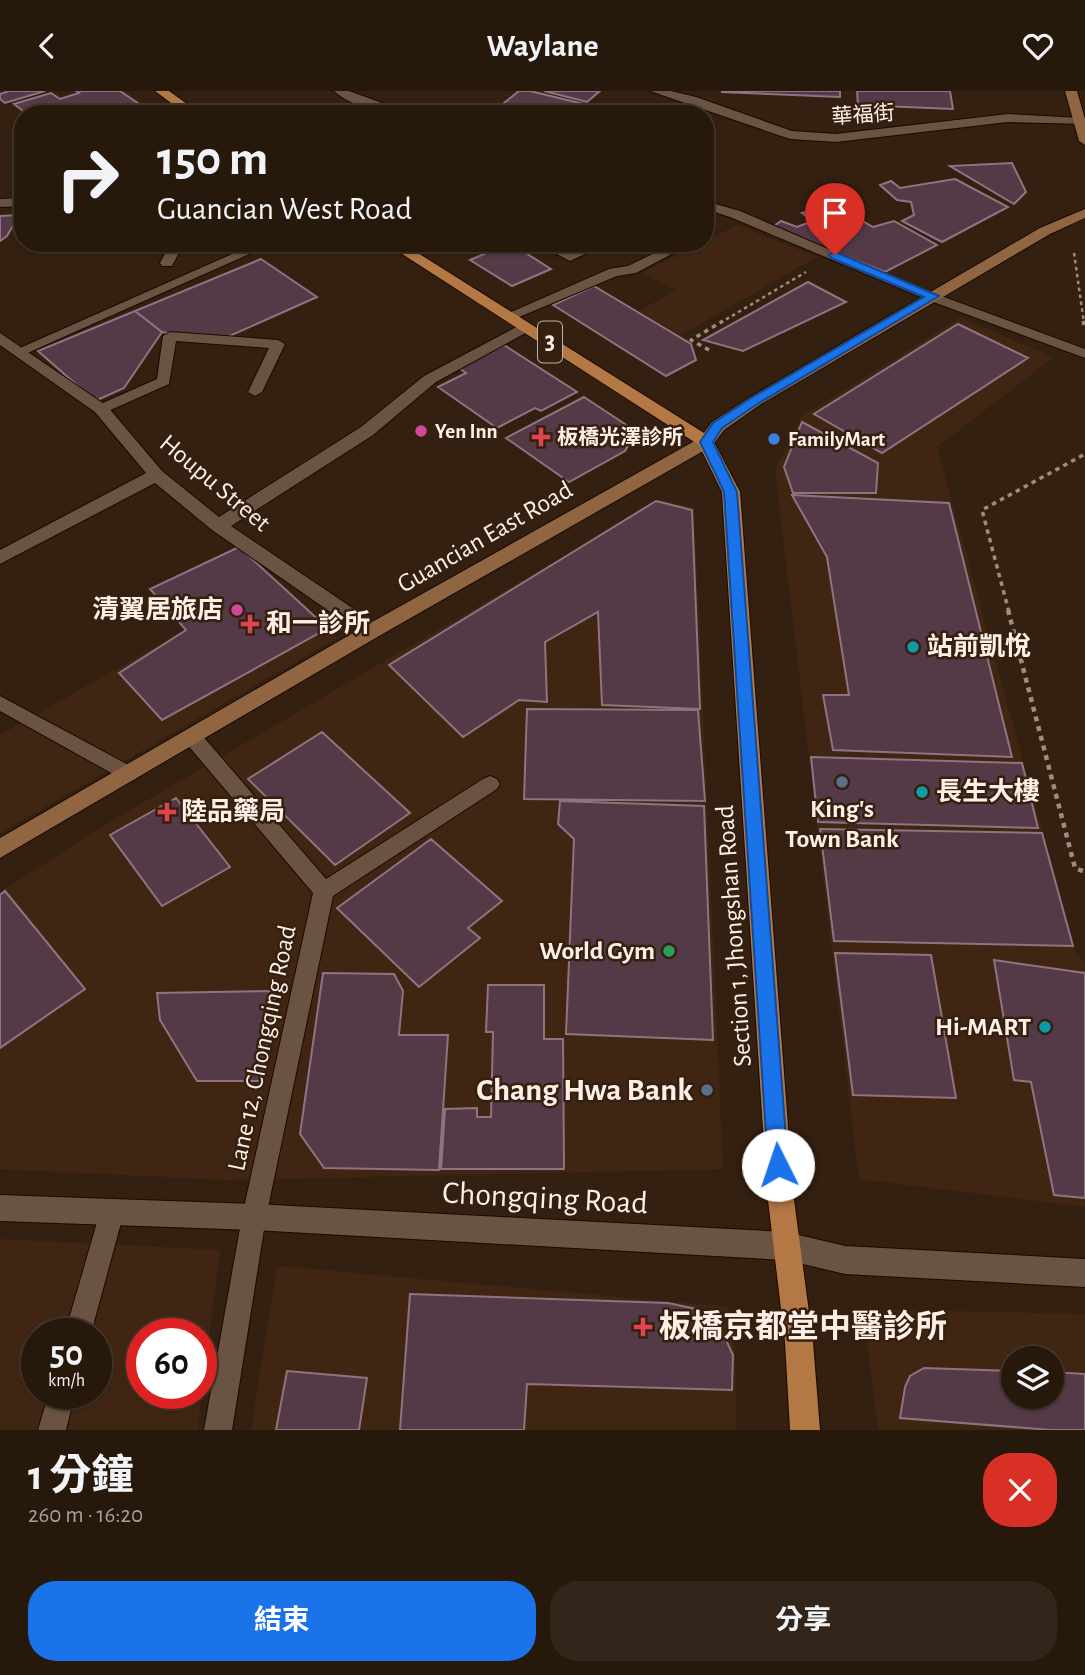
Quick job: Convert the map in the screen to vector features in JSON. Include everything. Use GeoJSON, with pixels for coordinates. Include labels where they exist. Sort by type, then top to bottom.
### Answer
{"type":"FeatureCollection","features":[{"type":"Feature","properties":{"kind":"main road"},"geometry":{"type":"LineString","coordinates":[[161,91],[182,105]]}},
{"type":"Feature","properties":{"kind":"main road"},"geometry":{"type":"LineString","coordinates":[[1071,91],[1085,141]]}},
{"type":"Feature","properties":{"kind":"main road","name":"Guancian East Road"},"geometry":{"type":"LineString","coordinates":[[0,849],[373,631],[706,442],[718,426],[755,401],[1045,231],[1085,213]]}},
{"type":"Feature","properties":{"kind":"main road","name":"3"},"geometry":{"type":"LineString","coordinates":[[407,252],[706,442]]}},
{"type":"Feature","properties":{"kind":"main road","name":"Section 1, Jhongshan Road"},"geometry":{"type":"LineString","coordinates":[[706,442],[731,492],[780,1192],[799,1342],[805,1430]]}},
{"type":"Feature","properties":{"kind":"street"},"geometry":{"type":"LineString","coordinates":[[346,94],[369,91]]}},
{"type":"Feature","properties":{"kind":"street","name":"華福街"},"geometry":{"type":"LineString","coordinates":[[656,91],[706,105]]}},
{"type":"Feature","properties":{"kind":"street"},"geometry":{"type":"LineString","coordinates":[[346,94],[379,105]]}},
{"type":"Feature","properties":{"kind":"street","name":"華福街"},"geometry":{"type":"LineString","coordinates":[[714,108],[790,135],[836,138],[1008,118],[1080,122]]}},
{"type":"Feature","properties":{"kind":"street"},"geometry":{"type":"LineString","coordinates":[[714,208],[933,296]]}},
{"type":"Feature","properties":{"kind":"street"},"geometry":{"type":"LineString","coordinates":[[218,526],[367,431],[430,379],[526,327]]}},
{"type":"Feature","properties":{"kind":"street","name":"Houpu Street"},"geometry":{"type":"LineString","coordinates":[[0,338],[101,409],[156,475],[218,526],[373,631]]}},
{"type":"Feature","properties":{"kind":"street"},"geometry":{"type":"LineString","coordinates":[[0,359],[18,352]]}},
{"type":"Feature","properties":{"kind":"street"},"geometry":{"type":"LineString","coordinates":[[0,558],[156,475]]}},
{"type":"Feature","properties":{"kind":"street","name":"Chongqing Road"},"geometry":{"type":"LineString","coordinates":[[0,1207],[254,1217],[786,1246],[845,1260],[1085,1273]]}},
{"type":"Feature","properties":{"kind":"lane"},"geometry":{"type":"LineString","coordinates":[[167,263],[173,252]]}},
{"type":"Feature","properties":{"kind":"lane"},"geometry":{"type":"LineString","coordinates":[[18,352],[247,252]]}},
{"type":"Feature","properties":{"kind":"lane"},"geometry":{"type":"LineString","coordinates":[[562,252],[570,257],[581,252]]}},
{"type":"Feature","properties":{"kind":"lane"},"geometry":{"type":"LineString","coordinates":[[507,317],[614,272],[631,270],[667,252]]}},
{"type":"Feature","properties":{"kind":"lane"},"geometry":{"type":"LineString","coordinates":[[933,296],[1085,354]]}},
{"type":"Feature","properties":{"kind":"lane"},"geometry":{"type":"LineString","coordinates":[[101,409],[164,381],[170,336],[278,344],[255,392]]}},
{"type":"Feature","properties":{"kind":"lane"},"geometry":{"type":"LineString","coordinates":[[0,703],[129,774]]}},
{"type":"Feature","properties":{"kind":"lane"},"geometry":{"type":"LineString","coordinates":[[192,738],[324,891],[490,784]]}},
{"type":"Feature","properties":{"kind":"lane","name":"Lane 12, Chongqing Road"},"geometry":{"type":"LineString","coordinates":[[218,1430],[254,1217],[324,891]]}},
{"type":"Feature","properties":{"kind":"lane"},"geometry":{"type":"LineString","coordinates":[[82,1318],[112,1212]]}},
{"type":"Feature","properties":{"kind":"lane"},"geometry":{"type":"LineString","coordinates":[[52,1430],[58,1409]]}},
{"type":"Feature","properties":{"kind":"path"},"geometry":{"type":"LineString","coordinates":[[1074,253],[1085,336]]}},
{"type":"Feature","properties":{"kind":"path"},"geometry":{"type":"LineString","coordinates":[[709,350],[691,340],[835,255]]}},
{"type":"Feature","properties":{"kind":"path"},"geometry":{"type":"LineString","coordinates":[[1085,454],[982,510],[1075,868],[1085,872]]}},
{"type":"Feature","properties":{"kind":"shaded area"},"geometry":{"type":"Polygon","coordinates":[[[737,225],[817,257],[681,335],[639,311],[676,290],[642,273],[684,252],[714,252],[714,237],[737,225]]]}},
{"type":"Feature","properties":{"kind":"shaded area"},"geometry":{"type":"Polygon","coordinates":[[[960,318],[1054,357],[937,447],[1075,951],[1085,963],[1085,1207],[859,1179],[775,470],[802,416],[960,318]]]}},
{"type":"Feature","properties":{"kind":"shaded area"},"geometry":{"type":"Polygon","coordinates":[[[660,500],[694,507],[723,1169],[227,1180],[0,1169],[0,892],[110,822],[660,500]]]}},
{"type":"Feature","properties":{"kind":"shaded area"},"geometry":{"type":"Polygon","coordinates":[[[277,578],[337,638],[0,833],[0,735],[277,578]]]}},
{"type":"Feature","properties":{"kind":"shaded area"},"geometry":{"type":"Polygon","coordinates":[[[0,1239],[220,1250],[211,1318],[126,1318],[126,1409],[200,1409],[197,1430],[0,1430],[0,1239]]]}},
{"type":"Feature","properties":{"kind":"shaded area"},"geometry":{"type":"Polygon","coordinates":[[[277,1266],[728,1307],[735,1355],[736,1430],[251,1430],[277,1266]]]}},
{"type":"Feature","properties":{"kind":"shaded area"},"geometry":{"type":"Polygon","coordinates":[[[863,1309],[1085,1314],[1085,1430],[878,1430],[863,1309]]]}},
{"type":"Feature","properties":{"kind":"building"},"geometry":{"type":"Polygon","coordinates":[[[9,91],[45,91],[5,103],[0,99],[0,94],[9,91]]]}},
{"type":"Feature","properties":{"kind":"building"},"geometry":{"type":"Polygon","coordinates":[[[76,91],[120,91],[141,105],[14,104],[51,93],[60,99],[79,93],[76,91]]]}},
{"type":"Feature","properties":{"kind":"building"},"geometry":{"type":"Polygon","coordinates":[[[519,91],[530,91],[584,104],[583,105],[502,105],[519,91]]]}},
{"type":"Feature","properties":{"kind":"building"},"geometry":{"type":"Polygon","coordinates":[[[544,91],[600,91],[587,102],[544,91]]]}},
{"type":"Feature","properties":{"kind":"building"},"geometry":{"type":"Polygon","coordinates":[[[840,91],[840,97],[722,92],[840,91]]]}},
{"type":"Feature","properties":{"kind":"building"},"geometry":{"type":"Polygon","coordinates":[[[857,91],[950,91],[953,109],[858,105],[857,91]]]}},
{"type":"Feature","properties":{"kind":"building"},"geometry":{"type":"Polygon","coordinates":[[[1012,163],[1026,192],[1014,204],[950,166],[1012,163]]]}},
{"type":"Feature","properties":{"kind":"building"},"geometry":{"type":"Polygon","coordinates":[[[955,179],[1008,207],[942,242],[902,221],[914,215],[911,202],[897,200],[880,185],[891,181],[900,188],[955,179]]]}},
{"type":"Feature","properties":{"kind":"building"},"geometry":{"type":"Polygon","coordinates":[[[819,207],[852,215],[873,227],[894,221],[937,245],[885,272],[773,227],[781,221],[797,227],[813,221],[802,213],[819,207]]]}},
{"type":"Feature","properties":{"kind":"building"},"geometry":{"type":"Polygon","coordinates":[[[14,215],[14,224],[7,236],[0,241],[0,216],[14,215]]]}},
{"type":"Feature","properties":{"kind":"building"},"geometry":{"type":"Polygon","coordinates":[[[489,252],[524,252],[551,269],[512,286],[470,260],[489,252]]]}},
{"type":"Feature","properties":{"kind":"building"},"geometry":{"type":"Polygon","coordinates":[[[261,259],[317,297],[214,343],[162,332],[135,311],[261,259]]]}},
{"type":"Feature","properties":{"kind":"building"},"geometry":{"type":"Polygon","coordinates":[[[808,282],[846,302],[743,351],[703,340],[808,282]]]}},
{"type":"Feature","properties":{"kind":"building"},"geometry":{"type":"Polygon","coordinates":[[[594,286],[691,344],[696,360],[666,376],[553,305],[594,286]]]}},
{"type":"Feature","properties":{"kind":"building"},"geometry":{"type":"Polygon","coordinates":[[[135,311],[162,332],[124,388],[95,401],[38,351],[135,311]]]}},
{"type":"Feature","properties":{"kind":"building"},"geometry":{"type":"Polygon","coordinates":[[[958,324],[1028,358],[882,453],[814,414],[958,324]]]}},
{"type":"Feature","properties":{"kind":"building"},"geometry":{"type":"Polygon","coordinates":[[[504,345],[577,392],[541,411],[535,408],[497,428],[438,387],[466,373],[459,368],[504,345]]]}},
{"type":"Feature","properties":{"kind":"building"},"geometry":{"type":"Polygon","coordinates":[[[584,397],[628,426],[631,440],[625,451],[569,482],[506,438],[584,397]]]}},
{"type":"Feature","properties":{"kind":"building"},"geometry":{"type":"Polygon","coordinates":[[[802,422],[878,463],[876,493],[793,493],[784,467],[802,422]]]}},
{"type":"Feature","properties":{"kind":"building","name":"站前凱悅"},"geometry":{"type":"Polygon","coordinates":[[[792,495],[949,503],[1012,757],[833,750],[823,695],[849,695],[827,557],[792,495]]]}},
{"type":"Feature","properties":{"kind":"building"},"geometry":{"type":"Polygon","coordinates":[[[656,501],[692,510],[700,709],[602,705],[598,612],[545,642],[547,702],[519,700],[463,737],[389,665],[656,501]]]}},
{"type":"Feature","properties":{"kind":"building"},"geometry":{"type":"Polygon","coordinates":[[[239,547],[323,624],[323,631],[162,720],[119,673],[186,630],[150,589],[239,547]]]}},
{"type":"Feature","properties":{"kind":"building"},"geometry":{"type":"Polygon","coordinates":[[[527,709],[698,710],[705,801],[524,799],[527,709]]]}},
{"type":"Feature","properties":{"kind":"building"},"geometry":{"type":"Polygon","coordinates":[[[322,732],[410,813],[335,865],[248,779],[322,732]]]}},
{"type":"Feature","properties":{"kind":"building","name":"長生大樓"},"geometry":{"type":"Polygon","coordinates":[[[811,757],[1022,763],[1038,828],[818,822],[811,757]]]}},
{"type":"Feature","properties":{"kind":"building"},"geometry":{"type":"Polygon","coordinates":[[[176,798],[230,867],[162,906],[110,835],[176,798]]]}},
{"type":"Feature","properties":{"kind":"building"},"geometry":{"type":"Polygon","coordinates":[[[560,801],[704,806],[713,1040],[566,1034],[574,839],[558,824],[560,801]]]}},
{"type":"Feature","properties":{"kind":"building"},"geometry":{"type":"Polygon","coordinates":[[[820,829],[1042,833],[1073,946],[834,941],[820,829]]]}},
{"type":"Feature","properties":{"kind":"building"},"geometry":{"type":"Polygon","coordinates":[[[431,839],[502,901],[468,928],[480,938],[419,987],[337,908],[431,839]]]}},
{"type":"Feature","properties":{"kind":"building"},"geometry":{"type":"Polygon","coordinates":[[[5,891],[85,989],[0,1048],[0,895],[5,891]]]}},
{"type":"Feature","properties":{"kind":"building"},"geometry":{"type":"Polygon","coordinates":[[[835,953],[931,955],[956,1098],[853,1095],[835,953]]]}},
{"type":"Feature","properties":{"kind":"building","name":"Hi-MART"},"geometry":{"type":"Polygon","coordinates":[[[994,960],[1085,973],[1085,1198],[1054,1195],[1031,1082],[1014,1080],[994,960]]]}},
{"type":"Feature","properties":{"kind":"building"},"geometry":{"type":"Polygon","coordinates":[[[323,973],[394,974],[403,991],[399,1035],[448,1035],[439,1170],[324,1168],[300,1134],[323,973]]]}},
{"type":"Feature","properties":{"kind":"building"},"geometry":{"type":"Polygon","coordinates":[[[488,985],[544,985],[544,1039],[563,1039],[564,1169],[441,1169],[445,1109],[477,1108],[477,1117],[491,1117],[493,1032],[486,1032],[488,985]]]}},
{"type":"Feature","properties":{"kind":"building"},"geometry":{"type":"Polygon","coordinates":[[[276,991],[261,1081],[197,1081],[160,1020],[157,993],[276,991]]]}},
{"type":"Feature","properties":{"kind":"building"},"geometry":{"type":"Polygon","coordinates":[[[410,1294],[668,1303],[701,1310],[721,1329],[733,1355],[732,1390],[527,1384],[524,1430],[400,1430],[410,1294]]]}},
{"type":"Feature","properties":{"kind":"building"},"geometry":{"type":"Polygon","coordinates":[[[924,1368],[1001,1371],[1001,1409],[1064,1409],[1064,1373],[1085,1374],[1085,1430],[1051,1430],[900,1418],[905,1387],[910,1376],[924,1368]]]}},
{"type":"Feature","properties":{"kind":"building"},"geometry":{"type":"Polygon","coordinates":[[[287,1371],[367,1378],[359,1430],[276,1430],[287,1371]]]}},
{"type":"Feature","properties":{"kind":"place","name":"Yen Inn"},"geometry":{"type":"Point","coordinates":[421,431]}},
{"type":"Feature","properties":{"kind":"place","name":"板橋光澤診所"},"geometry":{"type":"Point","coordinates":[541,437]}},
{"type":"Feature","properties":{"kind":"place","name":"FamilyMart"},"geometry":{"type":"Point","coordinates":[774,439]}},
{"type":"Feature","properties":{"kind":"place","name":"清翼居旅店"},"geometry":{"type":"Point","coordinates":[237,610]}},
{"type":"Feature","properties":{"kind":"place","name":"和一診所"},"geometry":{"type":"Point","coordinates":[250,624]}},
{"type":"Feature","properties":{"kind":"place","name":"站前凱悅"},"geometry":{"type":"Point","coordinates":[913,647]}},
{"type":"Feature","properties":{"kind":"place","name":"King's Town Bank"},"geometry":{"type":"Point","coordinates":[842,782]}},
{"type":"Feature","properties":{"kind":"place","name":"長生大樓"},"geometry":{"type":"Point","coordinates":[922,792]}},
{"type":"Feature","properties":{"kind":"place","name":"陸品藥局"},"geometry":{"type":"Point","coordinates":[167,812]}},
{"type":"Feature","properties":{"kind":"place","name":"World Gym"},"geometry":{"type":"Point","coordinates":[669,951]}},
{"type":"Feature","properties":{"kind":"place","name":"Hi-MART"},"geometry":{"type":"Point","coordinates":[1045,1027]}},
{"type":"Feature","properties":{"kind":"place","name":"Chang Hwa Bank"},"geometry":{"type":"Point","coordinates":[707,1090]}},
{"type":"Feature","properties":{"kind":"place","name":"板橋京都堂中醫診所"},"geometry":{"type":"Point","coordinates":[643,1327]}},
{"type":"Feature","properties":{"kind":"route"},"geometry":{"type":"LineString","coordinates":[[778,1165],[731,492],[706,442],[718,426],[755,401],[933,296],[835,255]]}}]}
